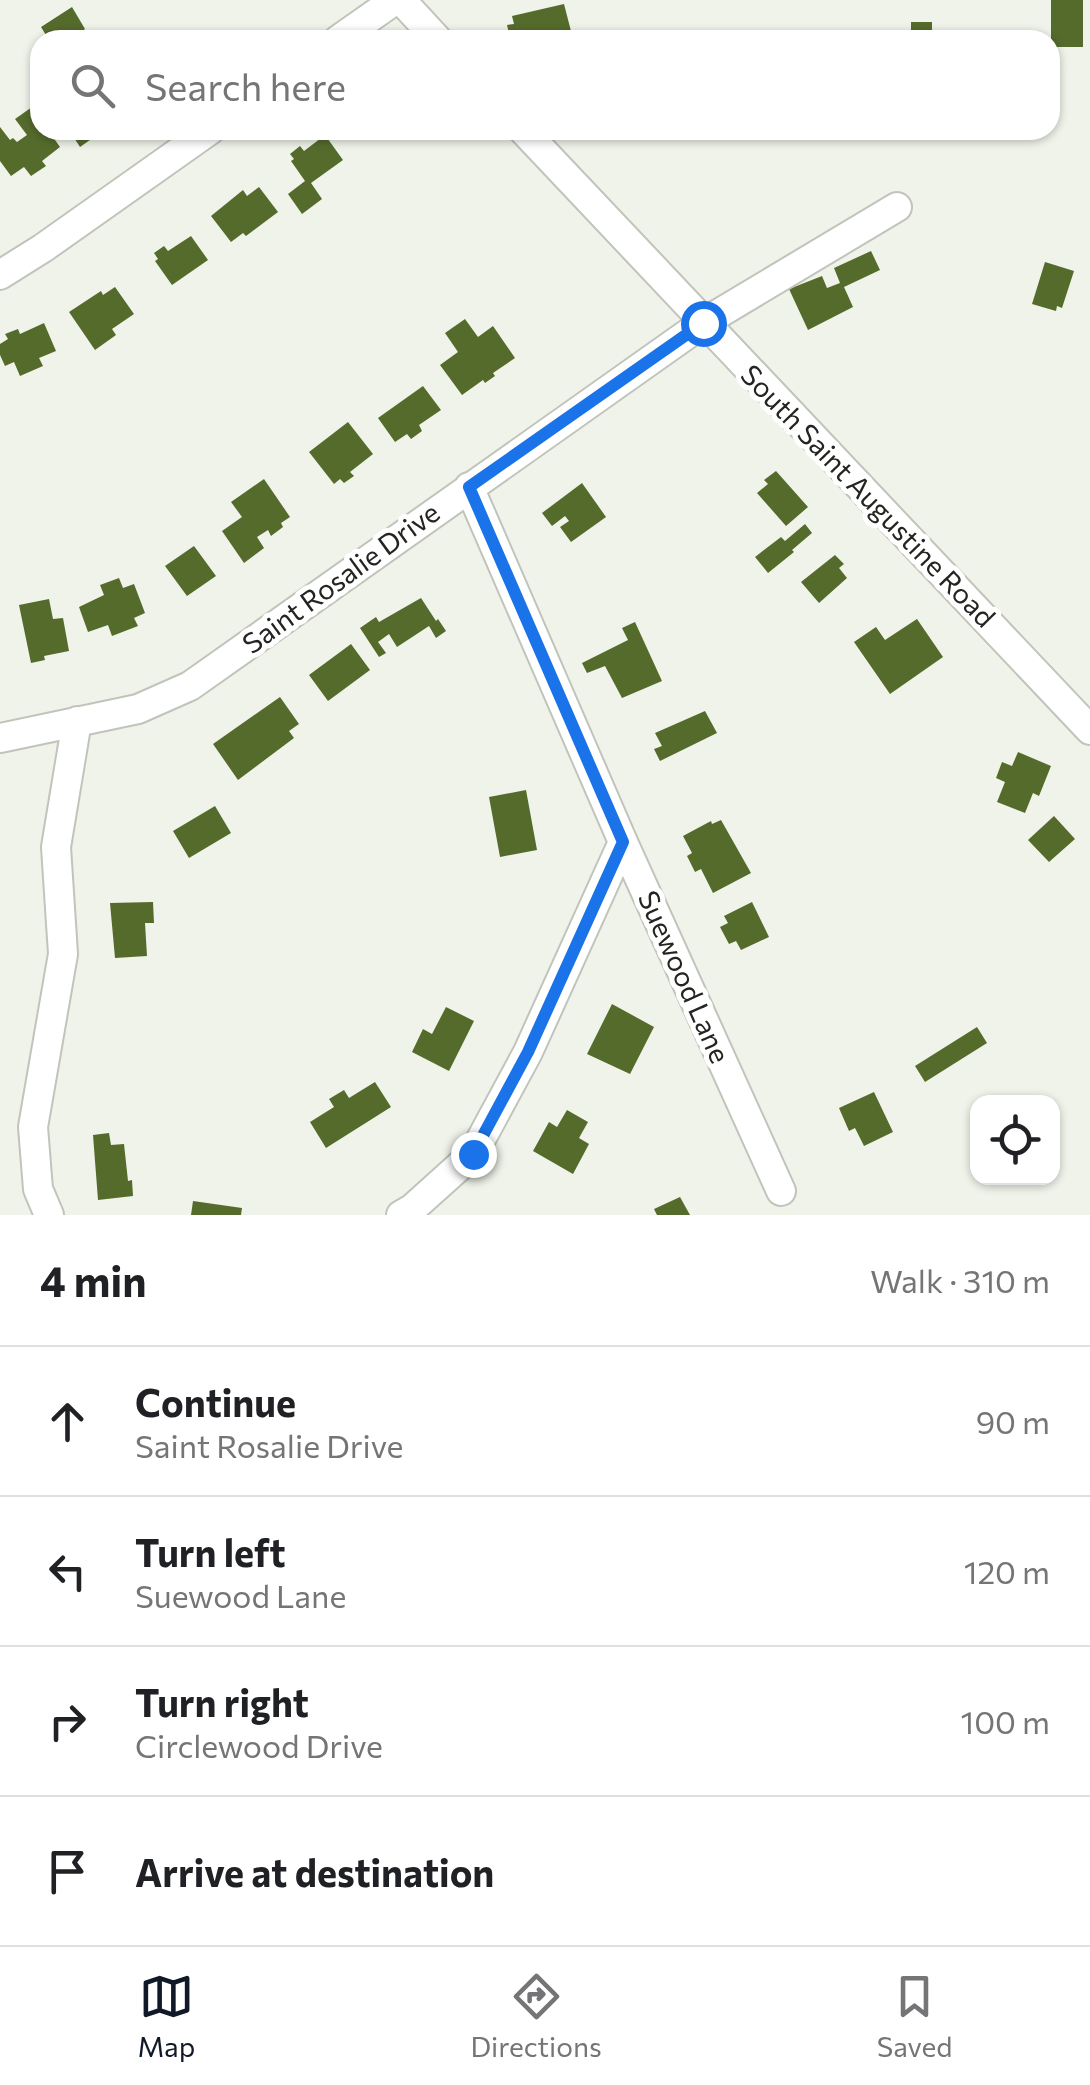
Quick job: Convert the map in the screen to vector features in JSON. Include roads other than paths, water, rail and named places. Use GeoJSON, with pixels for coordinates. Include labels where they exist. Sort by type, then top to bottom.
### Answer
{"type":"FeatureCollection","features":[{"type":"Feature","properties":{"kind":"street"},"geometry":{"type":"LineString","coordinates":[[353,30],[398,0],[428,30]]}},
{"type":"Feature","properties":{"kind":"street"},"geometry":{"type":"LineString","coordinates":[[0,275],[196,140]]}},
{"type":"Feature","properties":{"kind":"street","name":"South Saint Augustine Road"},"geometry":{"type":"LineString","coordinates":[[532,140],[1090,730]]}},
{"type":"Feature","properties":{"kind":"street","name":"Saint Rosalie Drive"},"geometry":{"type":"LineString","coordinates":[[0,738],[138,709],[190,686],[703,323],[898,208]]}},
{"type":"Feature","properties":{"kind":"street","name":"Suewood Lane"},"geometry":{"type":"LineString","coordinates":[[469,487],[623,842],[782,1191]]}},
{"type":"Feature","properties":{"kind":"street"},"geometry":{"type":"LineString","coordinates":[[49,1215],[38,1189],[34,1127],[62,954],[56,847],[76,721]]}},
{"type":"Feature","properties":{"kind":"street"},"geometry":{"type":"LineString","coordinates":[[402,1215],[473,1154],[528,1052],[623,842]]}}]}
